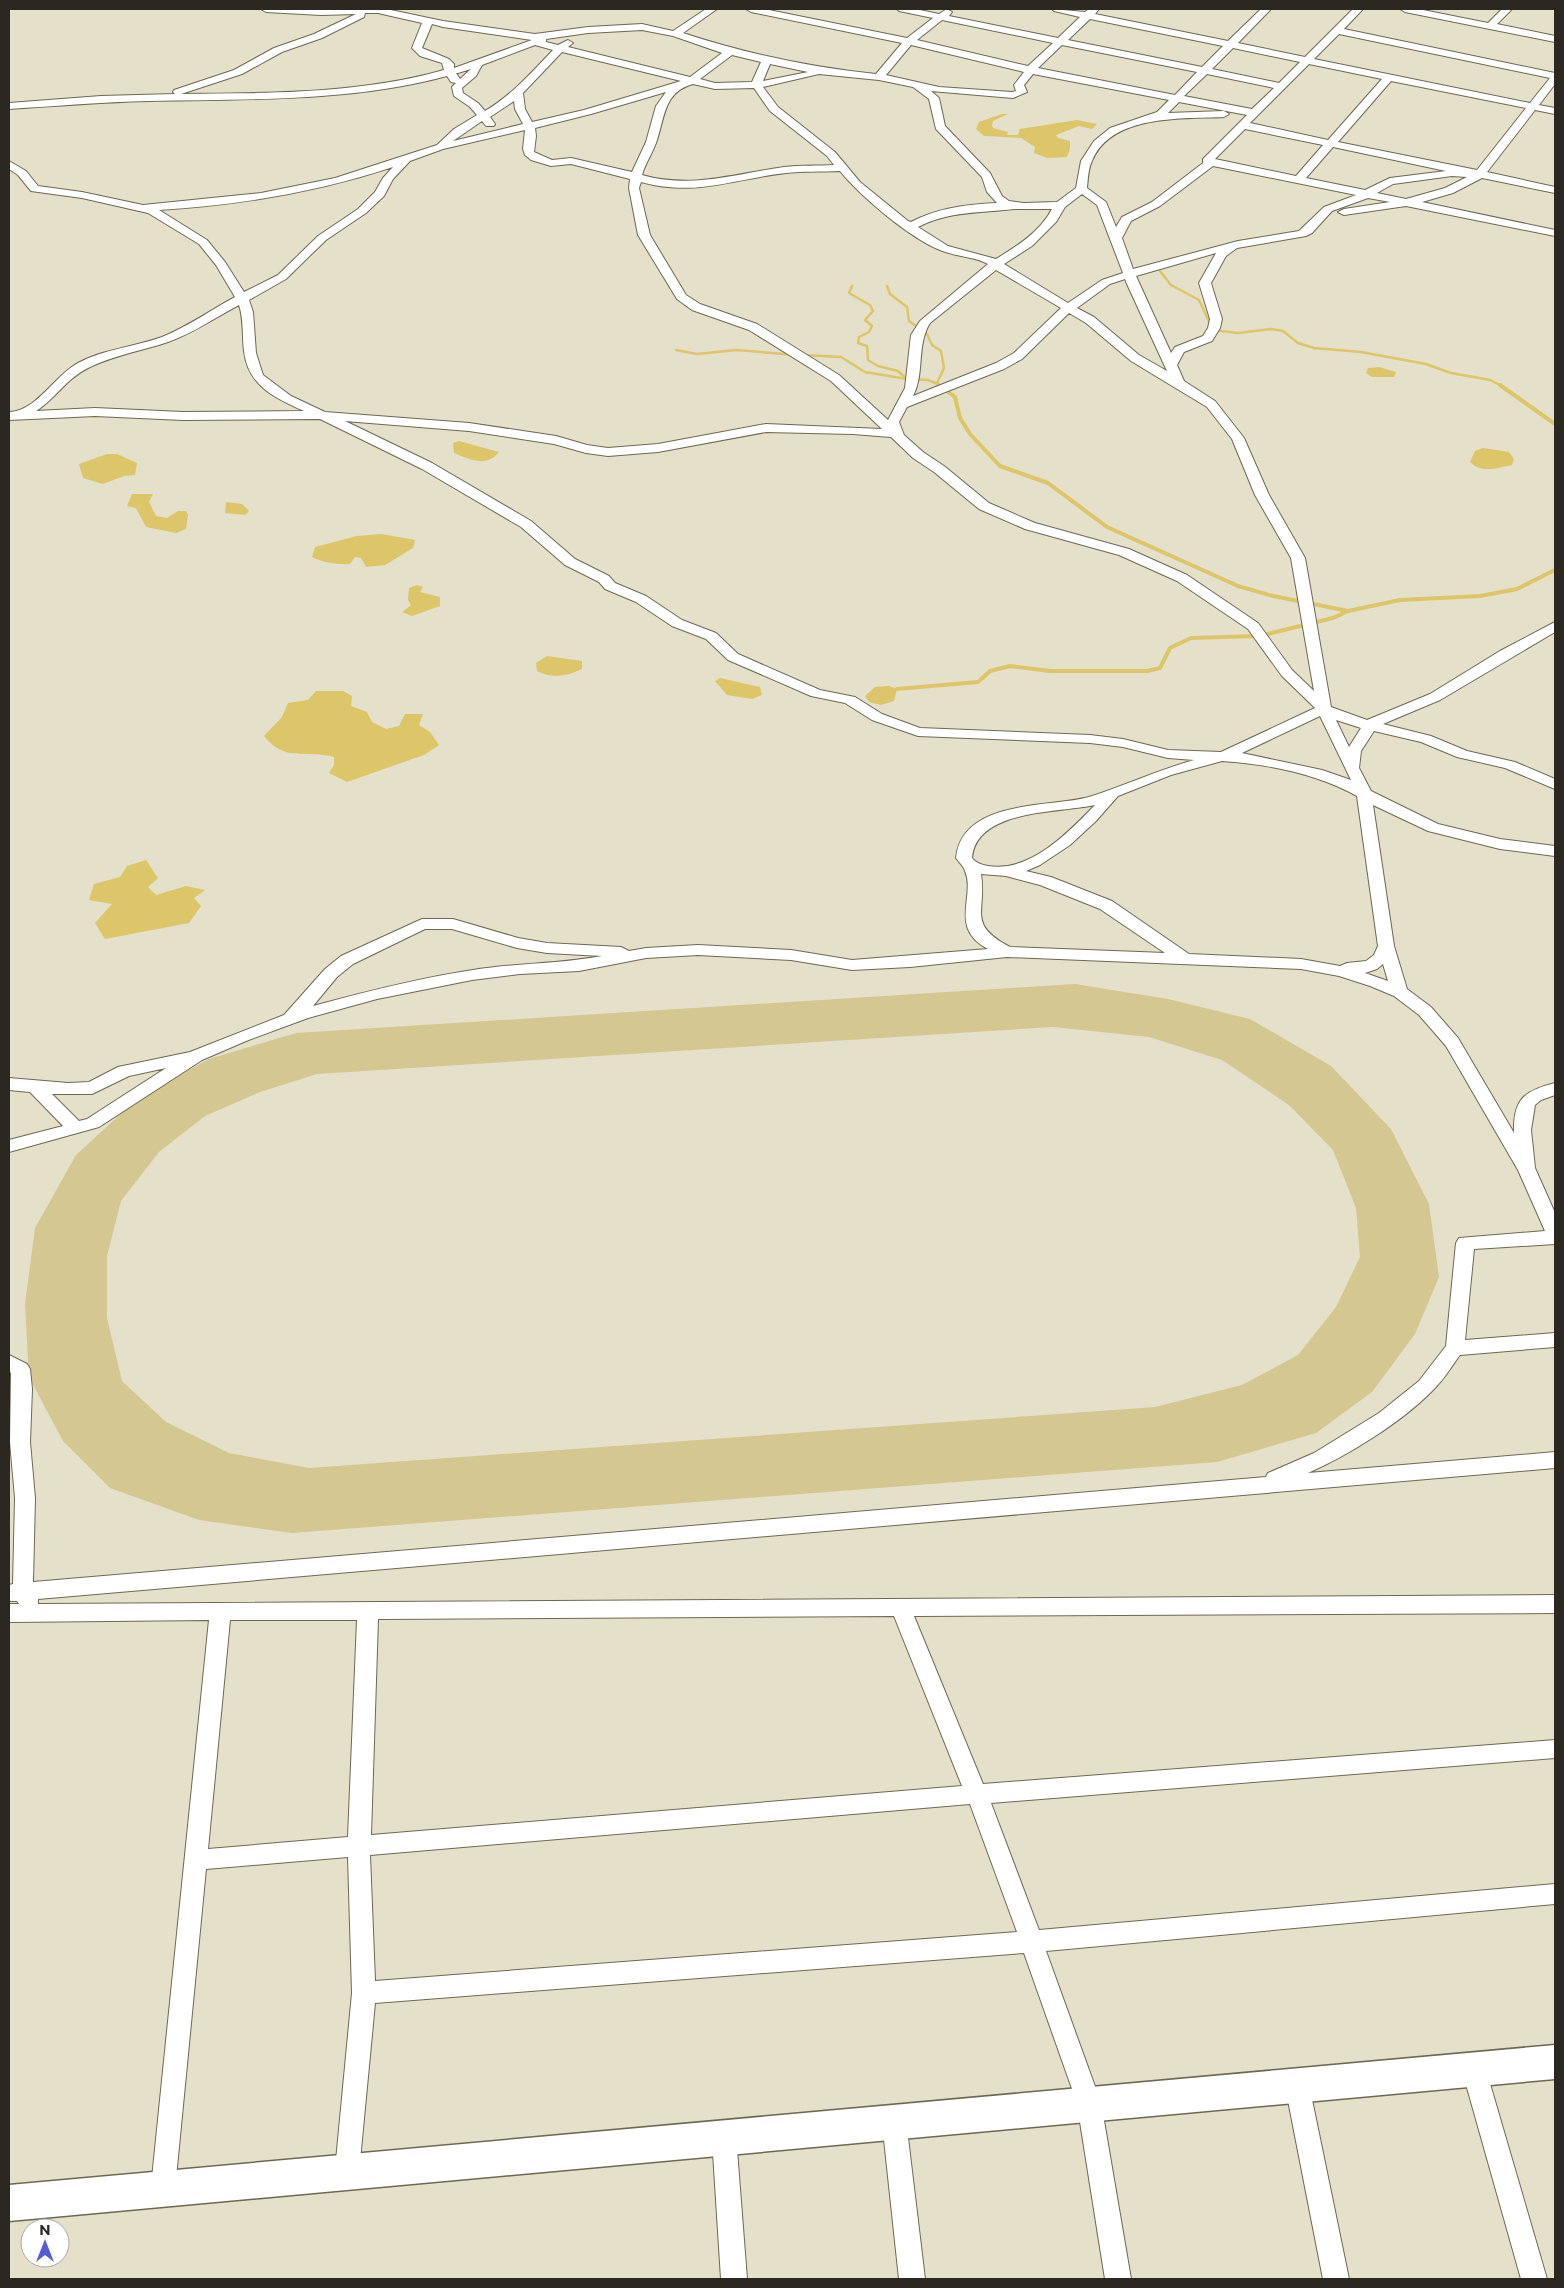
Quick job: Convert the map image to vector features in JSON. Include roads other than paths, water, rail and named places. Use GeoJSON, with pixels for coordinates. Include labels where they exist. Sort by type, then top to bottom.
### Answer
{"type":"FeatureCollection","features":[{"type":"Feature","properties":{"kind":"highway"},"geometry":{"type":"LineString","coordinates":[[9,2203],[1555,2062]]}},
{"type":"Feature","properties":{"kind":"street"},"geometry":{"type":"LineString","coordinates":[[266,9],[321,12],[373,9],[428,21],[535,37],[588,30],[642,27],[675,34],[730,52],[766,61],[839,73],[879,77],[939,90],[1012,94],[1022,92],[1019,86],[1030,70],[1090,12]]}},
{"type":"Feature","properties":{"kind":"street"},"geometry":{"type":"LineString","coordinates":[[143,99],[182,91],[238,72],[278,50],[318,36],[373,9]]}},
{"type":"Feature","properties":{"kind":"street"},"geometry":{"type":"LineString","coordinates":[[675,34],[712,9]]}},
{"type":"Feature","properties":{"kind":"street"},"geometry":{"type":"LineString","coordinates":[[751,9],[909,42],[1030,70],[1255,113]]}},
{"type":"Feature","properties":{"kind":"street"},"geometry":{"type":"LineString","coordinates":[[902,9],[1281,86]]}},
{"type":"Feature","properties":{"kind":"street"},"geometry":{"type":"LineString","coordinates":[[879,77],[909,42],[951,9]]}},
{"type":"Feature","properties":{"kind":"street"},"geometry":{"type":"LineString","coordinates":[[1057,9],[1090,12],[1231,45],[1555,111]]}},
{"type":"Feature","properties":{"kind":"street"},"geometry":{"type":"LineString","coordinates":[[898,434],[893,422],[911,388],[917,334],[926,321],[996,264],[1028,244],[1042,231],[1052,220],[1060,206],[1081,189],[1086,161],[1098,143],[1114,130],[1161,114],[1266,9]]}},
{"type":"Feature","properties":{"kind":"street"},"geometry":{"type":"LineString","coordinates":[[1210,163],[1208,159],[1358,9]]}},
{"type":"Feature","properties":{"kind":"street"},"geometry":{"type":"LineString","coordinates":[[1410,9],[1555,39]]}},
{"type":"Feature","properties":{"kind":"street"},"geometry":{"type":"LineString","coordinates":[[1490,26],[1507,9]]}},
{"type":"Feature","properties":{"kind":"street"},"geometry":{"type":"LineString","coordinates":[[428,21],[417,48],[421,53],[446,61],[449,64],[449,71],[454,77],[458,94],[474,105],[481,116],[528,148],[535,158],[551,162],[571,161],[660,184],[694,186],[786,170],[843,168]]}},
{"type":"Feature","properties":{"kind":"street"},"geometry":{"type":"LineString","coordinates":[[9,106],[366,88],[449,71],[534,42],[642,27]]}},
{"type":"Feature","properties":{"kind":"street"},"geometry":{"type":"LineString","coordinates":[[1324,213],[1424,198],[1464,185],[1480,175],[1555,77],[1336,30]]}},
{"type":"Feature","properties":{"kind":"street"},"geometry":{"type":"LineString","coordinates":[[440,147],[458,131],[501,106],[518,93],[561,47],[581,35]]}},
{"type":"Feature","properties":{"kind":"street"},"geometry":{"type":"LineString","coordinates":[[534,42],[561,47],[715,86],[757,85],[822,73],[839,73]]}},
{"type":"Feature","properties":{"kind":"street"},"geometry":{"type":"LineString","coordinates":[[139,207],[206,205],[330,183],[440,147],[587,112],[691,81],[730,52]]}},
{"type":"Feature","properties":{"kind":"street"},"geometry":{"type":"LineString","coordinates":[[766,61],[765,66],[758,74],[757,85],[774,109],[821,145],[856,184],[910,226],[944,248],[985,258],[1090,320],[1135,358],[1179,383],[1210,404],[1238,438],[1262,494],[1298,558],[1324,709],[1364,793],[1386,946],[1400,992]]}},
{"type":"Feature","properties":{"kind":"street"},"geometry":{"type":"LineString","coordinates":[[457,87],[472,74],[480,62]]}},
{"type":"Feature","properties":{"kind":"street"},"geometry":{"type":"LineString","coordinates":[[1298,180],[1389,77]]}},
{"type":"Feature","properties":{"kind":"street"},"geometry":{"type":"LineString","coordinates":[[910,84],[934,98],[940,127],[986,174],[991,181],[992,191],[998,199],[1017,206]]}},
{"type":"Feature","properties":{"kind":"street"},"geometry":{"type":"LineString","coordinates":[[677,85],[661,106],[651,142],[636,178],[634,188],[644,236],[681,297],[696,307],[753,327],[835,378],[898,434],[918,455],[984,506],[1030,526],[1124,552],[1182,578],[1253,626],[1287,673],[1324,709],[1352,721],[1371,724],[1426,739],[1462,754],[1510,765],[1555,784]]}},
{"type":"Feature","properties":{"kind":"street"},"geometry":{"type":"LineString","coordinates":[[518,93],[520,109],[529,126],[531,136],[528,148]]}},
{"type":"Feature","properties":{"kind":"street"},"geometry":{"type":"LineString","coordinates":[[9,101],[25,104]]}},
{"type":"Feature","properties":{"kind":"street"},"geometry":{"type":"LineString","coordinates":[[1154,117],[1255,113]]}},
{"type":"Feature","properties":{"kind":"street"},"geometry":{"type":"LineString","coordinates":[[1243,125],[1555,190]]}},
{"type":"Feature","properties":{"kind":"street"},"geometry":{"type":"LineString","coordinates":[[15,415],[43,401],[61,381],[82,366],[104,356],[166,339],[243,300],[282,277],[305,252],[362,211],[380,194],[388,178],[406,159]]}},
{"type":"Feature","properties":{"kind":"street"},"geometry":{"type":"LineString","coordinates":[[1116,238],[1126,220],[1156,204],[1210,163],[1555,233]]}},
{"type":"Feature","properties":{"kind":"street"},"geometry":{"type":"LineString","coordinates":[[9,164],[22,173],[34,189],[82,195],[159,213],[203,242],[221,264],[243,300],[248,312],[250,354],[257,376],[264,383],[287,399],[387,445],[452,480],[526,524],[570,562],[604,579],[610,586],[641,599],[677,623],[711,636],[733,657],[816,693],[850,700],[894,725],[918,732],[949,735],[1090,739],[1123,742],[1168,754],[1246,758],[1322,776],[1364,793],[1413,820],[1434,828],[1500,844],[1555,851]]}},
{"type":"Feature","properties":{"kind":"street"},"geometry":{"type":"LineString","coordinates":[[902,404],[1000,366],[1018,356],[1069,307],[1106,282],[1129,273],[1238,244],[1302,234],[1308,231],[1328,209],[1367,194],[1390,181],[1452,172],[1480,175]]}},
{"type":"Feature","properties":{"kind":"street"},"geometry":{"type":"LineString","coordinates":[[1081,189],[1092,193],[1100,200],[1107,213],[1108,227],[1116,238],[1129,273],[1179,383]]}},
{"type":"Feature","properties":{"kind":"street"},"geometry":{"type":"LineString","coordinates":[[910,226],[932,217],[971,208],[1060,206]]}},
{"type":"Feature","properties":{"kind":"street"},"geometry":{"type":"LineString","coordinates":[[1171,364],[1179,350],[1208,338],[1214,328],[1216,319],[1205,283],[1221,254],[1238,244]]}},
{"type":"Feature","properties":{"kind":"street"},"geometry":{"type":"LineString","coordinates":[[15,415],[95,412],[183,416],[319,415],[469,427],[556,440],[586,449],[608,452],[658,448],[766,428],[898,434]]}},
{"type":"Feature","properties":{"kind":"street"},"geometry":{"type":"LineString","coordinates":[[1352,768],[1354,751],[1371,724],[1435,697],[1555,626]]}},
{"type":"Feature","properties":{"kind":"street"},"geometry":{"type":"LineString","coordinates":[[1006,952],[988,942],[977,929],[972,914],[975,883],[973,870],[964,858],[965,847],[975,833],[991,822],[1012,813],[1091,801],[1111,795],[1166,772],[1225,756],[1324,709]]}},
{"type":"Feature","properties":{"kind":"street"},"geometry":{"type":"LineString","coordinates":[[1006,871],[1025,865],[1066,841],[1084,826],[1111,795]]}},
{"type":"Feature","properties":{"kind":"street"},"geometry":{"type":"LineString","coordinates":[[969,865],[982,870],[1006,871],[1045,881],[1106,905],[1172,952],[1188,960]]}},
{"type":"Feature","properties":{"kind":"street"},"geometry":{"type":"LineString","coordinates":[[287,1020],[306,1003],[331,973],[347,960],[422,924],[453,924],[517,943],[546,948],[646,953]]}},
{"type":"Feature","properties":{"kind":"street"},"geometry":{"type":"LineString","coordinates":[[9,1084],[36,1087],[92,1088],[124,1071],[196,1056],[287,1020],[414,985],[520,969],[579,966],[667,950],[726,950],[791,955],[852,966],[1006,952],[1301,964],[1362,969],[1382,958],[1386,946]]}},
{"type":"Feature","properties":{"kind":"street"},"geometry":{"type":"LineString","coordinates":[[1329,967],[1374,980],[1400,992],[1425,1011],[1452,1042],[1527,1170],[1555,1233]]}},
{"type":"Feature","properties":{"kind":"street"},"geometry":{"type":"LineString","coordinates":[[9,1146],[76,1130],[93,1123],[196,1056]]}},
{"type":"Feature","properties":{"kind":"street"},"geometry":{"type":"LineString","coordinates":[[36,1087],[76,1130]]}},
{"type":"Feature","properties":{"kind":"street"},"geometry":{"type":"LineString","coordinates":[[1527,1170],[1522,1123],[1528,1101],[1532,1097],[1555,1089]]}},
{"type":"Feature","properties":{"kind":"street"},"geometry":{"type":"LineString","coordinates":[[1260,1485],[1321,1459],[1386,1418],[1426,1386],[1455,1348],[1465,1243],[1555,1237]]}},
{"type":"Feature","properties":{"kind":"street"},"geometry":{"type":"LineString","coordinates":[[1455,1348],[1555,1340]]}},
{"type":"Feature","properties":{"kind":"street"},"geometry":{"type":"LineString","coordinates":[[9,1362],[20,1370],[22,1389],[20,1442],[25,1498],[16,1592],[35,1613]]}},
{"type":"Feature","properties":{"kind":"street"},"geometry":{"type":"LineString","coordinates":[[16,1592],[1555,1460]]}},
{"type":"Feature","properties":{"kind":"street"},"geometry":{"type":"LineString","coordinates":[[9,1613],[1555,1604]]}},
{"type":"Feature","properties":{"kind":"street"},"geometry":{"type":"LineString","coordinates":[[901,1609],[978,1794],[1089,2103],[1118,2279]]}},
{"type":"Feature","properties":{"kind":"street"},"geometry":{"type":"LineString","coordinates":[[347,2171],[364,1993],[359,1846],[368,1611]]}},
{"type":"Feature","properties":{"kind":"street"},"geometry":{"type":"LineString","coordinates":[[163,2188],[220,1612]]}},
{"type":"Feature","properties":{"kind":"street"},"geometry":{"type":"LineString","coordinates":[[195,1860],[978,1794],[1555,1749]]}},
{"type":"Feature","properties":{"kind":"street"},"geometry":{"type":"LineString","coordinates":[[364,1993],[1032,1942],[1232,1924],[1410,1904],[1555,1894]]}},
{"type":"Feature","properties":{"kind":"street"},"geometry":{"type":"LineString","coordinates":[[1474,2070],[1534,2279]]}},
{"type":"Feature","properties":{"kind":"street"},"geometry":{"type":"LineString","coordinates":[[1297,2085],[1336,2279]]}},
{"type":"Feature","properties":{"kind":"street"},"geometry":{"type":"LineString","coordinates":[[894,2121],[912,2279]]}},
{"type":"Feature","properties":{"kind":"street"},"geometry":{"type":"LineString","coordinates":[[724,2137],[734,2279]]}},
{"type":"Feature","properties":{"kind":"waterway"},"geometry":{"type":"LineString","coordinates":[[1160,271],[1171,285],[1199,300],[1213,330],[1238,333],[1271,329],[1283,331],[1298,343],[1314,348],[1361,352],[1426,364],[1451,373],[1490,380],[1500,385]]}},
{"type":"Feature","properties":{"kind":"waterway"},"geometry":{"type":"LineString","coordinates":[[852,286],[849,293],[870,305],[873,311],[865,320],[872,326],[869,332],[859,337],[858,343],[867,346],[868,360],[878,366],[898,371],[907,379]]}},
{"type":"Feature","properties":{"kind":"waterway"},"geometry":{"type":"LineString","coordinates":[[887,286],[890,294],[907,307],[909,321],[927,334],[932,345],[941,351],[944,368],[937,383]]}},
{"type":"Feature","properties":{"kind":"waterway"},"geometry":{"type":"LineString","coordinates":[[676,350],[697,354],[736,350],[796,355]]}},
{"type":"Feature","properties":{"kind":"waterway"},"geometry":{"type":"LineString","coordinates":[[803,355],[841,357],[865,372],[907,379]]}},
{"type":"Feature","properties":{"kind":"waterway"},"geometry":{"type":"LineString","coordinates":[[907,379],[928,380],[942,386]]}},
{"type":"Feature","properties":{"kind":"waterway"},"geometry":{"type":"LineString","coordinates":[[939,385],[955,397],[960,418],[970,434],[1000,466],[1048,483],[1107,527],[1238,586],[1273,596],[1348,611]]}},
{"type":"Feature","properties":{"kind":"waterway"},"geometry":{"type":"LineString","coordinates":[[1500,385],[1555,424]]}},
{"type":"Feature","properties":{"kind":"waterway"},"geometry":{"type":"LineString","coordinates":[[1348,611],[1400,600],[1480,596],[1517,589],[1555,570]]}},
{"type":"Feature","properties":{"kind":"waterway"},"geometry":{"type":"LineString","coordinates":[[897,689],[978,682],[990,671],[1010,666],[1050,671],[1147,671],[1160,668],[1170,648],[1191,638],[1259,636],[1333,618],[1348,611]]}}]}
